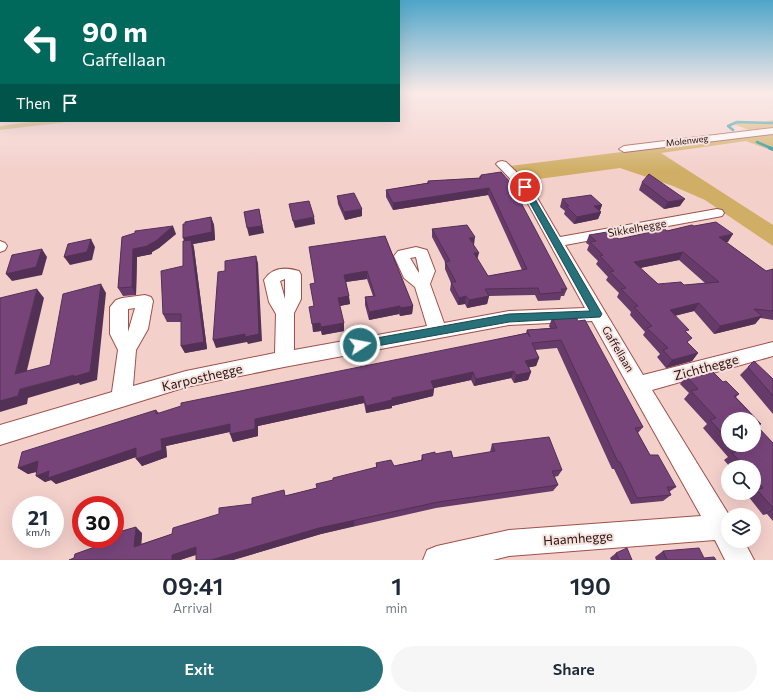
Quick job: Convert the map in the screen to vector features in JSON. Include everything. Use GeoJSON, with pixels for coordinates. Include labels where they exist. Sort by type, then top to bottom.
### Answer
{"type":"FeatureCollection","features":[{"type":"Feature","properties":{"kind":"street","name":"Molenweg"},"geometry":{"type":"LineString","coordinates":[[624,149],[773,131]]}},
{"type":"Feature","properties":{"kind":"street","name":"Gaffellaan"},"geometry":{"type":"LineString","coordinates":[[502,164],[525,187],[721,527]]}},
{"type":"Feature","properties":{"kind":"street","name":"Sikkelhegge"},"geometry":{"type":"LineString","coordinates":[[557,242],[717,213]]}},
{"type":"Feature","properties":{"kind":"street"},"geometry":{"type":"LineString","coordinates":[[422,284],[437,330]]}},
{"type":"Feature","properties":{"kind":"street"},"geometry":{"type":"LineString","coordinates":[[284,360],[285,313]]}},
{"type":"Feature","properties":{"kind":"street","name":"Karposthegge"},"geometry":{"type":"LineString","coordinates":[[0,435],[186,379],[437,330],[509,318],[597,314]]}},
{"type":"Feature","properties":{"kind":"street"},"geometry":{"type":"LineString","coordinates":[[121,398],[127,350]]}},
{"type":"Feature","properties":{"kind":"street","name":"Zichthegge"},"geometry":{"type":"LineString","coordinates":[[639,385],[773,350]]}},
{"type":"Feature","properties":{"kind":"street","name":"Haamhegge"},"geometry":{"type":"LineString","coordinates":[[436,560],[509,543],[721,536]]}},
{"type":"Feature","properties":{"kind":"street","name":"Gaffellaan"},"geometry":{"type":"LineString","coordinates":[[733,548],[740,560]]}},
{"type":"Feature","properties":{"kind":"shaded area"},"geometry":{"type":"Polygon","coordinates":[[[773,120],[773,127],[749,130],[731,123],[760,123],[773,120]]]}},
{"type":"Feature","properties":{"kind":"shaded area"},"geometry":{"type":"Polygon","coordinates":[[[32,122],[68,122],[0,130],[0,126],[32,122]]]}},
{"type":"Feature","properties":{"kind":"shaded area"},"geometry":{"type":"Polygon","coordinates":[[[773,133],[773,151],[746,141],[661,153],[773,225],[773,246],[705,200],[673,186],[620,168],[524,181],[510,166],[773,133]]]}},
{"type":"Feature","properties":{"kind":"building"},"geometry":{"type":"Polygon","coordinates":[[[501,172],[510,182],[567,289],[561,289],[563,292],[540,294],[538,288],[485,289],[489,296],[469,300],[466,296],[459,298],[451,282],[456,282],[445,262],[450,261],[432,229],[467,225],[475,237],[469,238],[479,253],[474,253],[488,276],[527,269],[489,188],[393,203],[386,190],[429,183],[428,181],[481,178],[481,175],[501,172]]]}},
{"type":"Feature","properties":{"kind":"building"},"geometry":{"type":"Polygon","coordinates":[[[649,174],[685,199],[668,202],[642,182],[649,174]]]}},
{"type":"Feature","properties":{"kind":"building"},"geometry":{"type":"Polygon","coordinates":[[[354,193],[362,209],[344,212],[337,196],[354,193]]]}},
{"type":"Feature","properties":{"kind":"building"},"geometry":{"type":"Polygon","coordinates":[[[591,195],[602,205],[594,206],[601,212],[577,217],[566,206],[569,206],[562,199],[591,195]]]}},
{"type":"Feature","properties":{"kind":"building"},"geometry":{"type":"Polygon","coordinates":[[[309,201],[314,217],[293,221],[289,204],[309,201]]]}},
{"type":"Feature","properties":{"kind":"building"},"geometry":{"type":"Polygon","coordinates":[[[259,209],[262,226],[247,228],[244,212],[259,209]]]}},
{"type":"Feature","properties":{"kind":"building"},"geometry":{"type":"Polygon","coordinates":[[[211,217],[212,232],[183,238],[183,224],[185,224],[185,222],[211,217]]]}},
{"type":"Feature","properties":{"kind":"building"},"geometry":{"type":"Polygon","coordinates":[[[716,222],[733,234],[719,237],[766,271],[773,269],[773,311],[754,309],[762,316],[720,326],[699,303],[670,310],[689,330],[685,331],[692,338],[687,342],[698,353],[672,360],[663,350],[668,348],[647,328],[652,326],[634,307],[638,306],[621,289],[626,288],[610,272],[614,271],[600,256],[603,255],[590,242],[596,241],[589,235],[607,232],[619,239],[665,229],[667,231],[692,225],[694,226],[716,222]],[[683,252],[634,262],[658,284],[681,282],[684,285],[719,282],[683,252]]]}},
{"type":"Feature","properties":{"kind":"building"},"geometry":{"type":"Polygon","coordinates":[[[173,226],[148,246],[133,249],[132,287],[118,288],[122,237],[135,233],[135,231],[173,226]]]}},
{"type":"Feature","properties":{"kind":"building"},"geometry":{"type":"Polygon","coordinates":[[[385,236],[413,306],[400,308],[400,306],[369,312],[365,297],[375,296],[367,271],[344,275],[349,296],[338,298],[344,323],[321,327],[320,323],[312,324],[309,307],[314,306],[310,284],[315,283],[309,247],[385,236]]]}},
{"type":"Feature","properties":{"kind":"building"},"geometry":{"type":"Polygon","coordinates":[[[91,239],[87,252],[64,257],[68,244],[91,239]]]}},
{"type":"Feature","properties":{"kind":"building"},"geometry":{"type":"Polygon","coordinates":[[[191,240],[204,342],[181,346],[181,314],[163,314],[161,271],[183,266],[183,241],[191,240]]]}},
{"type":"Feature","properties":{"kind":"building"},"geometry":{"type":"Polygon","coordinates":[[[42,249],[36,267],[6,274],[12,255],[42,249]]]}},
{"type":"Feature","properties":{"kind":"building"},"geometry":{"type":"Polygon","coordinates":[[[256,256],[259,334],[245,337],[245,334],[213,340],[218,272],[225,271],[225,261],[256,256]]]}},
{"type":"Feature","properties":{"kind":"building"},"geometry":{"type":"Polygon","coordinates":[[[101,284],[90,372],[20,389],[18,396],[0,401],[0,298],[37,289],[15,374],[50,365],[63,294],[101,284]]]}},
{"type":"Feature","properties":{"kind":"building"},"geometry":{"type":"Polygon","coordinates":[[[576,317],[578,321],[585,320],[643,427],[635,428],[650,455],[658,455],[676,487],[667,487],[671,495],[637,498],[620,462],[618,462],[561,340],[532,343],[539,358],[525,361],[531,372],[516,375],[514,371],[476,379],[473,372],[431,381],[434,389],[392,398],[392,400],[366,406],[363,396],[255,419],[255,429],[230,434],[230,424],[161,439],[162,450],[136,459],[136,448],[48,478],[49,471],[36,476],[38,461],[18,468],[22,452],[156,410],[156,414],[181,406],[181,403],[528,333],[530,337],[527,330],[557,328],[552,318],[576,317]]]}},
{"type":"Feature","properties":{"kind":"building"},"geometry":{"type":"Polygon","coordinates":[[[754,361],[773,379],[773,396],[748,367],[754,361]]]}},
{"type":"Feature","properties":{"kind":"building"},"geometry":{"type":"Polygon","coordinates":[[[710,369],[723,382],[726,381],[739,394],[734,396],[749,412],[721,412],[721,432],[710,420],[716,418],[691,391],[698,389],[686,376],[710,369]]]}},
{"type":"Feature","properties":{"kind":"building"},"geometry":{"type":"Polygon","coordinates":[[[761,430],[773,443],[773,508],[761,494],[761,489],[763,488],[761,486],[761,460],[738,460],[732,453],[761,452],[761,430]]]}},
{"type":"Feature","properties":{"kind":"building"},"geometry":{"type":"Polygon","coordinates":[[[549,437],[562,470],[552,471],[558,485],[438,502],[319,528],[211,560],[196,560],[196,547],[172,555],[172,560],[69,560],[74,558],[75,554],[92,548],[124,548],[124,530],[136,527],[134,547],[172,534],[173,528],[219,514],[219,508],[252,504],[252,498],[284,490],[285,496],[317,488],[316,484],[333,480],[333,478],[377,467],[376,463],[391,460],[394,466],[423,460],[422,455],[435,452],[435,454],[451,451],[453,458],[495,451],[492,444],[549,437]]]}},
{"type":"Feature","properties":{"kind":"building"},"geometry":{"type":"Polygon","coordinates":[[[627,548],[632,560],[619,560],[616,553],[627,548]]]}},
{"type":"Feature","properties":{"kind":"building"},"geometry":{"type":"Polygon","coordinates":[[[699,548],[704,558],[714,557],[716,560],[667,560],[663,551],[699,548]]]}},
{"type":"Feature","properties":{"kind":"waterway"},"geometry":{"type":"LineString","coordinates":[[733,130],[728,126],[737,122],[773,123]]}},
{"type":"Feature","properties":{"kind":"waterway"},"geometry":{"type":"LineString","coordinates":[[757,142],[773,149],[770,148]]}},
{"type":"Feature","properties":{"kind":"route"},"geometry":{"type":"LineString","coordinates":[[360,345],[509,318],[597,314],[525,187]]}}]}
